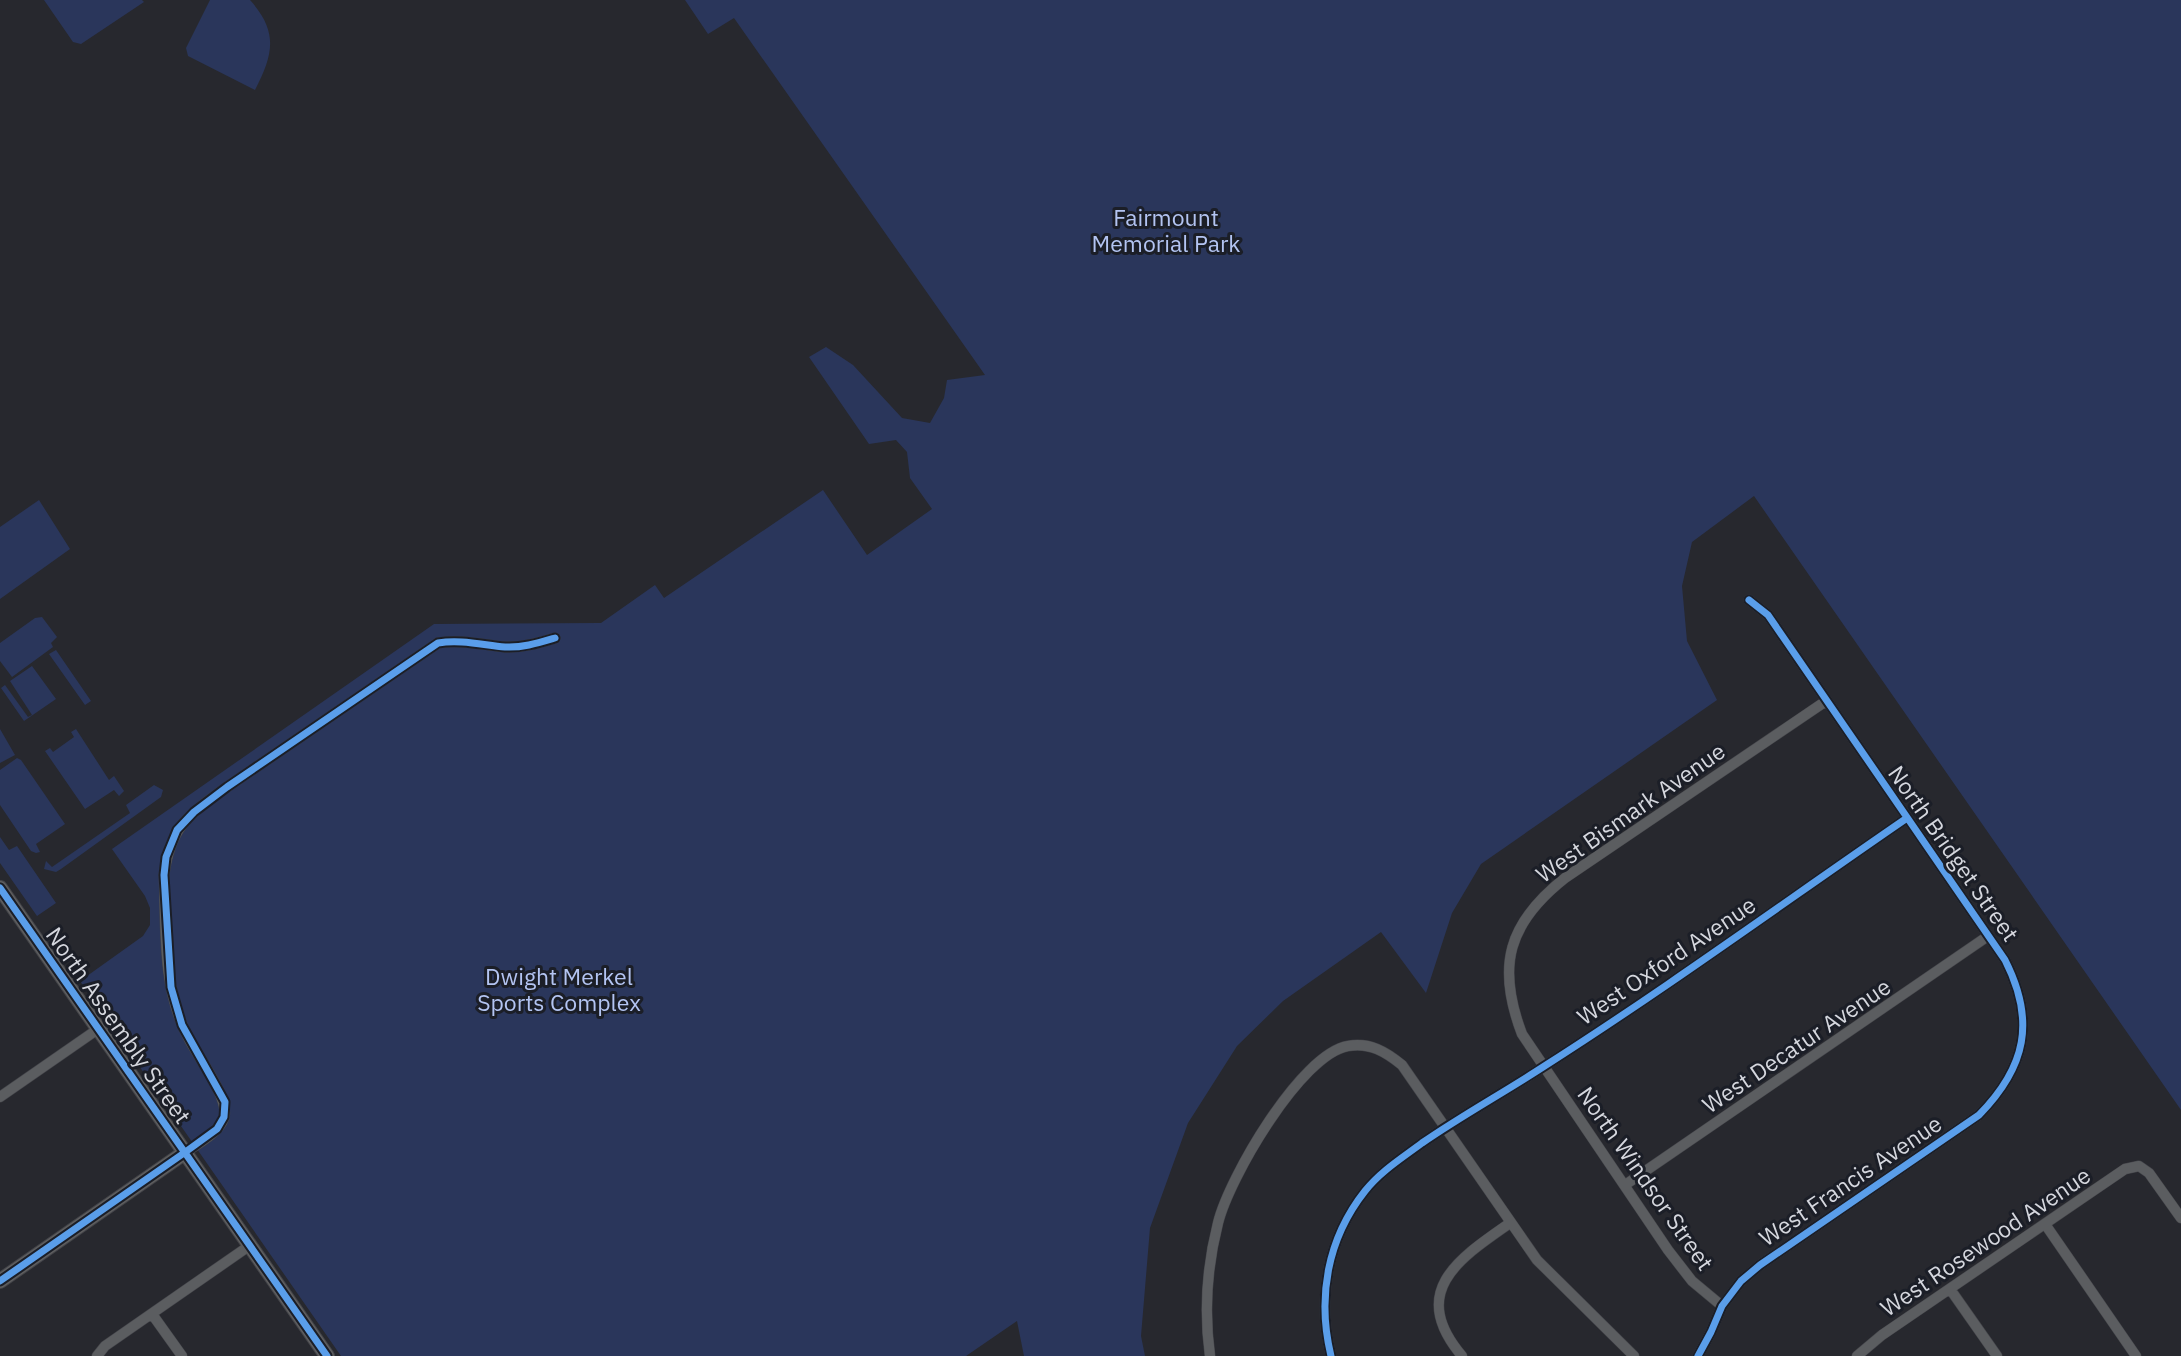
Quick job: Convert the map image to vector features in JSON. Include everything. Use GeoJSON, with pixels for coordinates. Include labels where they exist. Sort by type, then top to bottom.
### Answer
{"type":"FeatureCollection","features":[{"type":"Feature","properties":{"kind":"main road","name":"North Assembly Street"},"geometry":{"type":"LineString","coordinates":[[0,889],[327,1356]]}},
{"type":"Feature","properties":{"kind":"main road"},"geometry":{"type":"LineString","coordinates":[[0,1281],[184,1153]]}},
{"type":"Feature","properties":{"kind":"street","name":"North Bridget Street"},"geometry":{"type":"LineString","coordinates":[[1749,600],[1768,615],[1988,936],[2017,984],[2023,1010],[2023,1037]]}},
{"type":"Feature","properties":{"kind":"street"},"geometry":{"type":"LineString","coordinates":[[184,1153],[217,1129],[224,1117],[225,1102],[181,1024],[170,987],[164,875],[166,858],[177,830],[204,804],[438,643],[457,641],[506,647],[555,638]]}},
{"type":"Feature","properties":{"kind":"street","name":"West Bismark Avenue"},"geometry":{"type":"LineString","coordinates":[[1544,1067],[1522,1034],[1511,1006],[1508,972],[1512,945],[1525,919],[1543,896],[1566,878],[1826,701]]}},
{"type":"Feature","properties":{"kind":"street","name":"West Oxford Avenue"},"geometry":{"type":"LineString","coordinates":[[1331,1356],[1326,1336],[1324,1297],[1331,1256],[1345,1220],[1366,1190],[1391,1164],[1544,1067],[1907,818]]}},
{"type":"Feature","properties":{"kind":"street","name":"West Decatur Avenue"},"geometry":{"type":"LineString","coordinates":[[1625,1185],[1988,936]]}},
{"type":"Feature","properties":{"kind":"street"},"geometry":{"type":"LineString","coordinates":[[0,1097],[98,1029]]}},
{"type":"Feature","properties":{"kind":"street","name":"West Francis Avenue"},"geometry":{"type":"LineString","coordinates":[[1698,1356],[1722,1306],[1741,1281],[1760,1265],[1979,1115],[2001,1093],[2015,1066],[2023,1037]]}},
{"type":"Feature","properties":{"kind":"street"},"geometry":{"type":"LineString","coordinates":[[1210,1356],[1206,1306],[1208,1277],[1219,1220],[1232,1186],[1252,1147],[1309,1069],[1324,1056],[1348,1046],[1371,1046],[1402,1065],[1510,1223],[1546,1270],[1634,1356]]}},
{"type":"Feature","properties":{"kind":"street","name":"North Windsor Street"},"geometry":{"type":"LineString","coordinates":[[1544,1067],[1668,1250],[1692,1280],[1722,1306]]}},
{"type":"Feature","properties":{"kind":"street","name":"West Rosewood Avenue"},"geometry":{"type":"LineString","coordinates":[[1857,1356],[1882,1335],[2125,1169],[2139,1166],[2149,1173],[2181,1218]]}},
{"type":"Feature","properties":{"kind":"street"},"geometry":{"type":"LineString","coordinates":[[1462,1356],[1449,1341],[1440,1319],[1440,1296],[1451,1268],[1471,1250],[1510,1223]]}},
{"type":"Feature","properties":{"kind":"street"},"geometry":{"type":"LineString","coordinates":[[2045,1224],[2136,1356]]}},
{"type":"Feature","properties":{"kind":"street"},"geometry":{"type":"LineString","coordinates":[[97,1356],[105,1346],[249,1246]]}},
{"type":"Feature","properties":{"kind":"street"},"geometry":{"type":"LineString","coordinates":[[1950,1289],[1997,1356]]}},
{"type":"Feature","properties":{"kind":"street"},"geometry":{"type":"LineString","coordinates":[[152,1314],[182,1356]]}},
{"type":"Feature","properties":{"kind":"green space"},"geometry":{"type":"Polygon","coordinates":[[[44,0],[144,2],[81,44],[73,42],[44,0]]]}},
{"type":"Feature","properties":{"kind":"green space"},"geometry":{"type":"Polygon","coordinates":[[[210,0],[250,0],[266,23],[269,55],[255,90],[188,56],[186,48],[210,0]]]}},
{"type":"Feature","properties":{"kind":"green space"},"geometry":{"type":"Polygon","coordinates":[[[685,0],[2181,0],[2181,1110],[1754,496],[1692,542],[1682,586],[1687,641],[1717,700],[1481,864],[1452,913],[1426,993],[1381,932],[1283,1001],[1237,1046],[1188,1123],[1150,1228],[1141,1336],[1145,1356],[1024,1356],[1017,1321],[966,1356],[341,1356],[80,981],[143,936],[150,925],[150,908],[145,896],[112,849],[434,624],[601,623],[655,585],[664,598],[823,490],[867,555],[932,509],[910,478],[907,452],[896,440],[869,444],[809,357],[826,347],[853,365],[902,418],[930,423],[944,398],[947,380],[985,375],[734,18],[708,34],[685,0]]]}},
{"type":"Feature","properties":{"kind":"green space"},"geometry":{"type":"Polygon","coordinates":[[[39,500],[70,549],[0,599],[0,527],[39,500]]]}},
{"type":"Feature","properties":{"kind":"green space"},"geometry":{"type":"Polygon","coordinates":[[[42,617],[57,637],[51,643],[53,647],[12,677],[0,661],[0,643],[35,618],[42,617]]]}},
{"type":"Feature","properties":{"kind":"green space"},"geometry":{"type":"Polygon","coordinates":[[[56,650],[91,701],[85,705],[49,654],[56,650]]]}},
{"type":"Feature","properties":{"kind":"green space"},"geometry":{"type":"Polygon","coordinates":[[[32,666],[56,699],[24,721],[1,688],[5,685],[28,717],[32,715],[10,681],[32,666]]]}},
{"type":"Feature","properties":{"kind":"green space"},"geometry":{"type":"Polygon","coordinates":[[[0,729],[15,755],[0,763],[0,729]]]}},
{"type":"Feature","properties":{"kind":"green space"},"geometry":{"type":"Polygon","coordinates":[[[76,729],[109,780],[114,776],[124,791],[119,796],[114,790],[85,809],[45,751],[50,748],[53,752],[74,737],[71,732],[76,729]]]}},
{"type":"Feature","properties":{"kind":"green space"},"geometry":{"type":"Polygon","coordinates":[[[17,758],[65,824],[36,844],[40,852],[36,853],[31,851],[0,805],[0,770],[17,758]]]}},
{"type":"Feature","properties":{"kind":"green space"},"geometry":{"type":"Polygon","coordinates":[[[154,785],[163,790],[161,797],[61,869],[56,872],[44,869],[46,861],[52,867],[130,813],[126,805],[154,785]]]}},
{"type":"Feature","properties":{"kind":"green space"},"geometry":{"type":"Polygon","coordinates":[[[0,837],[9,850],[17,846],[56,903],[37,916],[0,863],[0,837]]]}},
{"type":"Feature","properties":{"kind":"cycle path"},"geometry":{"type":"LineString","coordinates":[[1698,1356],[1722,1306],[1741,1281],[1760,1265],[1979,1115],[1995,1097],[2016,1061],[2023,1023],[2021,1003],[2005,960],[1768,615],[1749,600]]}},
{"type":"Feature","properties":{"kind":"cycle path"},"geometry":{"type":"LineString","coordinates":[[0,1281],[217,1129],[224,1117],[225,1102],[182,1025],[171,987],[164,875],[166,857],[177,830],[194,812],[227,787],[438,643],[463,642],[511,647],[555,638]]}},
{"type":"Feature","properties":{"kind":"cycle path"},"geometry":{"type":"LineString","coordinates":[[1331,1356],[1325,1312],[1328,1270],[1334,1249],[1352,1209],[1378,1177],[1422,1143],[1635,1006],[1907,818]]}},
{"type":"Feature","properties":{"kind":"cycle path"},"geometry":{"type":"LineString","coordinates":[[0,888],[327,1356]]}},
{"type":"Feature","properties":{"kind":"park label","name":"Fairmount Memorial Park"},"geometry":{"type":"Point","coordinates":[1166,230]}},
{"type":"Feature","properties":{"kind":"park label","name":"Dwight Merkel Sports Complex"},"geometry":{"type":"Point","coordinates":[559,989]}}]}
